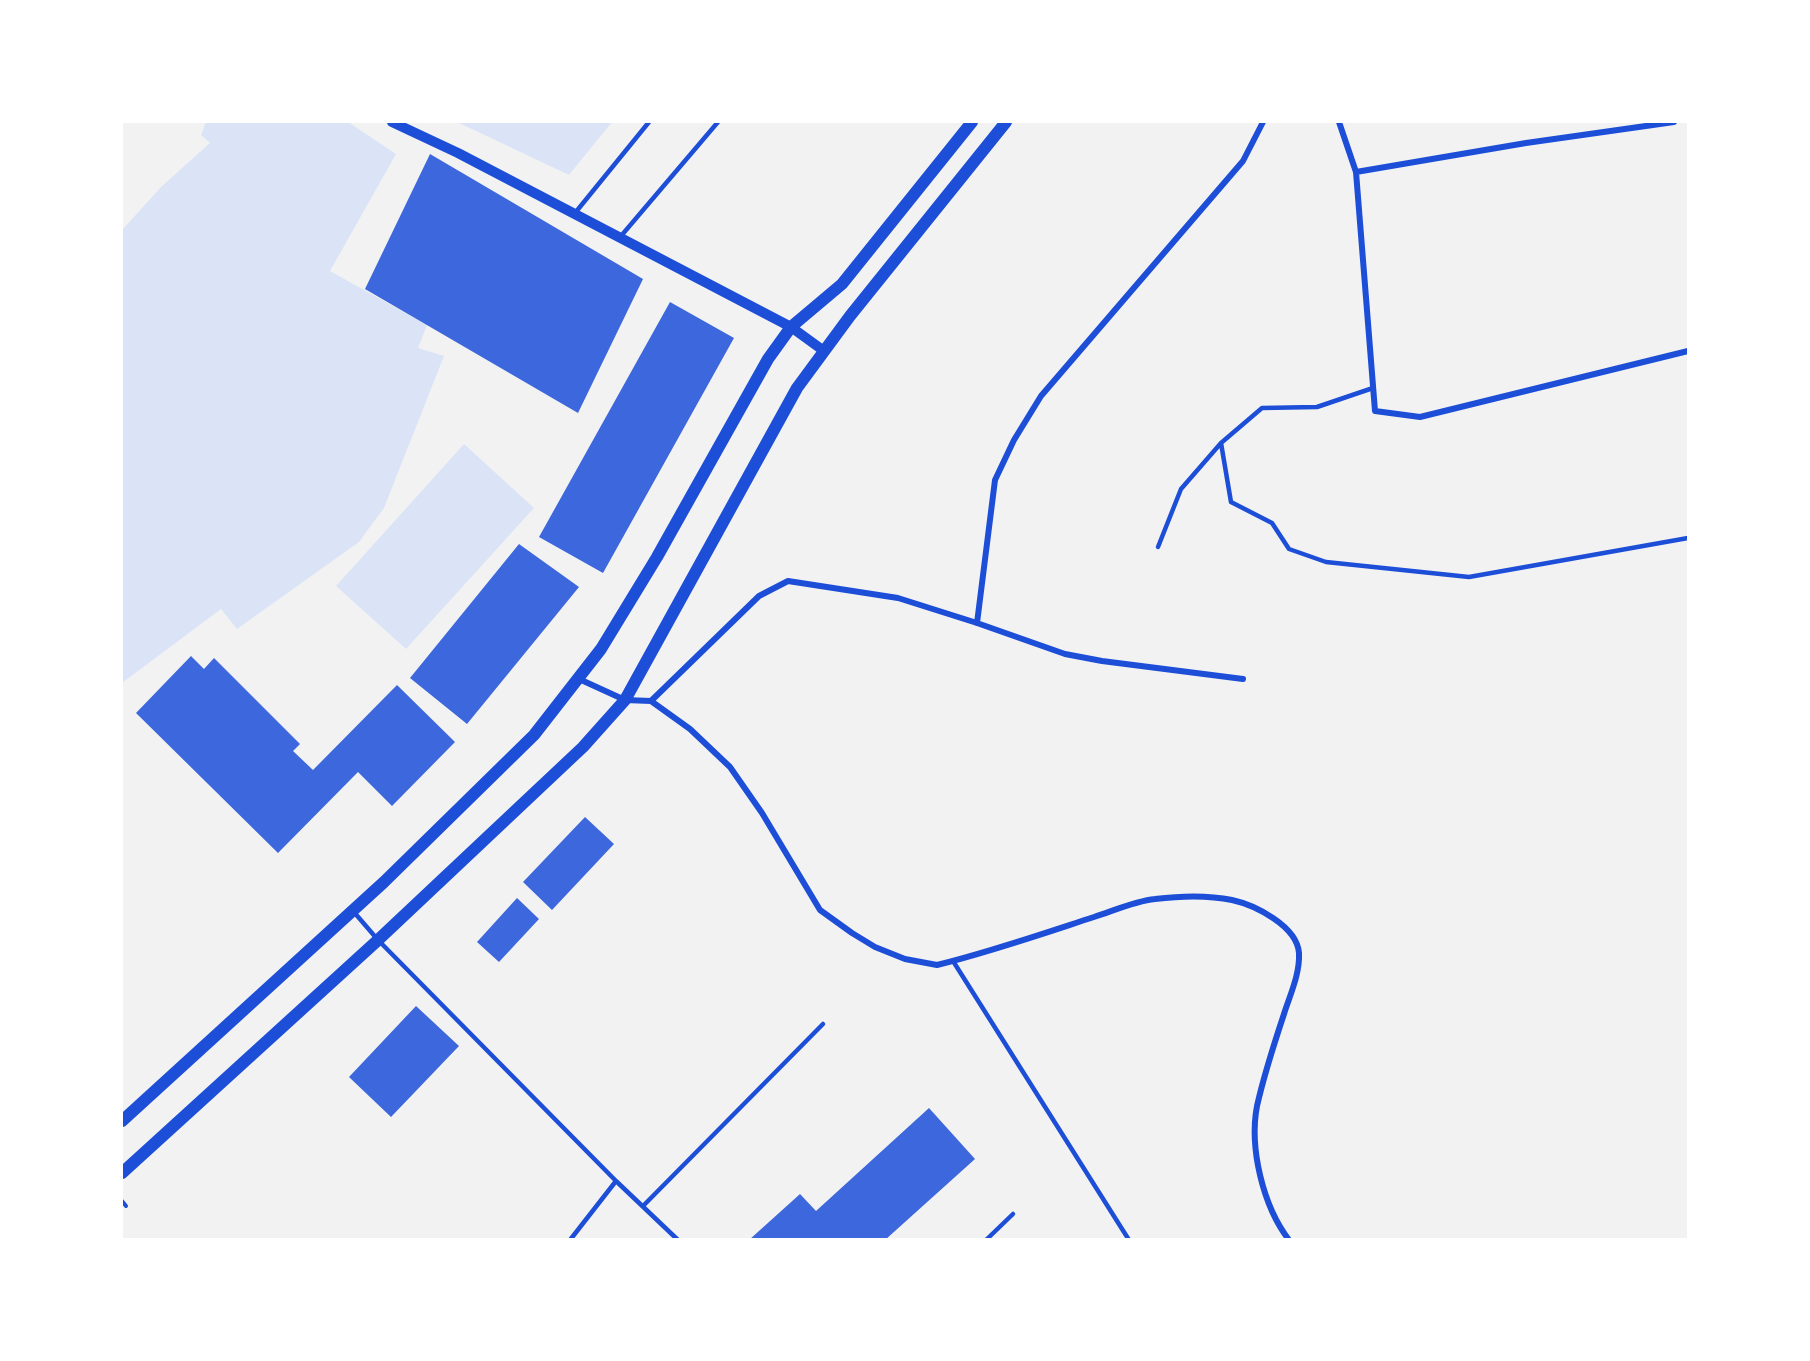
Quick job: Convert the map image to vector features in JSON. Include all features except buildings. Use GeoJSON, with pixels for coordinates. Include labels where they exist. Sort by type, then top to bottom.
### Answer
{"type":"FeatureCollection","features":[{"type":"Feature","properties":{"kind":"main road"},"geometry":{"type":"LineString","coordinates":[[122,1121],[352,911],[534,735],[601,649],[657,557],[768,359],[791,327],[842,284],[972,122]]}},
{"type":"Feature","properties":{"kind":"main road"},"geometry":{"type":"LineString","coordinates":[[122,1173],[378,940],[583,747],[625,700],[797,388],[1006,122]]}},
{"type":"Feature","properties":{"kind":"street"},"geometry":{"type":"LineString","coordinates":[[392,122],[458,153],[791,327],[824,351]]}},
{"type":"Feature","properties":{"kind":"street"},"geometry":{"type":"LineString","coordinates":[[977,623],[995,480],[1014,440],[1041,396],[1243,161],[1263,122]]}},
{"type":"Feature","properties":{"kind":"street"},"geometry":{"type":"LineString","coordinates":[[1339,122],[1356,172],[1374,411],[1420,417],[1689,351]]}},
{"type":"Feature","properties":{"kind":"street"},"geometry":{"type":"LineString","coordinates":[[1356,172],[1526,143],[1674,122]]}},
{"type":"Feature","properties":{"kind":"street"},"geometry":{"type":"LineString","coordinates":[[651,701],[759,596],[788,580],[898,598],[1065,654],[1243,679]]}},
{"type":"Feature","properties":{"kind":"street"},"geometry":{"type":"LineString","coordinates":[[579,679],[625,700],[651,701],[690,729],[730,767],[762,813],[820,910],[875,947],[905,959],[937,965],[1152,899],[1232,900],[1279,921],[1293,936],[1299,951],[1298,969],[1270,1056],[1257,1108],[1256,1152],[1260,1178],[1269,1202],[1279,1226],[1289,1239]]}},
{"type":"Feature","properties":{"kind":"lane"},"geometry":{"type":"LineString","coordinates":[[574,214],[649,122]]}},
{"type":"Feature","properties":{"kind":"lane"},"geometry":{"type":"LineString","coordinates":[[619,238],[718,122]]}},
{"type":"Feature","properties":{"kind":"lane"},"geometry":{"type":"LineString","coordinates":[[1158,547],[1181,489],[1221,443],[1262,408],[1317,407],[1372,388]]}},
{"type":"Feature","properties":{"kind":"lane"},"geometry":{"type":"LineString","coordinates":[[1221,443],[1231,502],[1272,523],[1288,549],[1326,562],[1469,577],[1689,538]]}},
{"type":"Feature","properties":{"kind":"lane"},"geometry":{"type":"LineString","coordinates":[[352,911],[616,1181],[678,1239]]}},
{"type":"Feature","properties":{"kind":"lane"},"geometry":{"type":"LineString","coordinates":[[953,961],[1130,1239]]}},
{"type":"Feature","properties":{"kind":"lane"},"geometry":{"type":"LineString","coordinates":[[643,1206],[823,1024]]}},
{"type":"Feature","properties":{"kind":"lane"},"geometry":{"type":"LineString","coordinates":[[570,1239],[616,1181]]}},
{"type":"Feature","properties":{"kind":"lane"},"geometry":{"type":"LineString","coordinates":[[986,1239],[1013,1214]]}},
{"type":"Feature","properties":{"kind":"path"},"geometry":{"type":"LineString","coordinates":[[122,1201],[126,1206]]}},
{"type":"Feature","properties":{"kind":"shaded area"},"geometry":{"type":"Polygon","coordinates":[[[206,122],[348,122],[396,154],[330,271],[427,325],[418,348],[444,356],[384,508],[359,542],[237,629],[221,609],[122,683],[122,230],[162,186],[210,143],[201,135],[206,122]]]}},
{"type":"Feature","properties":{"kind":"shaded area"},"geometry":{"type":"Polygon","coordinates":[[[457,122],[612,122],[569,175],[457,122]]]}},
{"type":"Feature","properties":{"kind":"shaded area"},"geometry":{"type":"Polygon","coordinates":[[[464,444],[534,508],[406,649],[336,586],[464,444]]]}}]}
